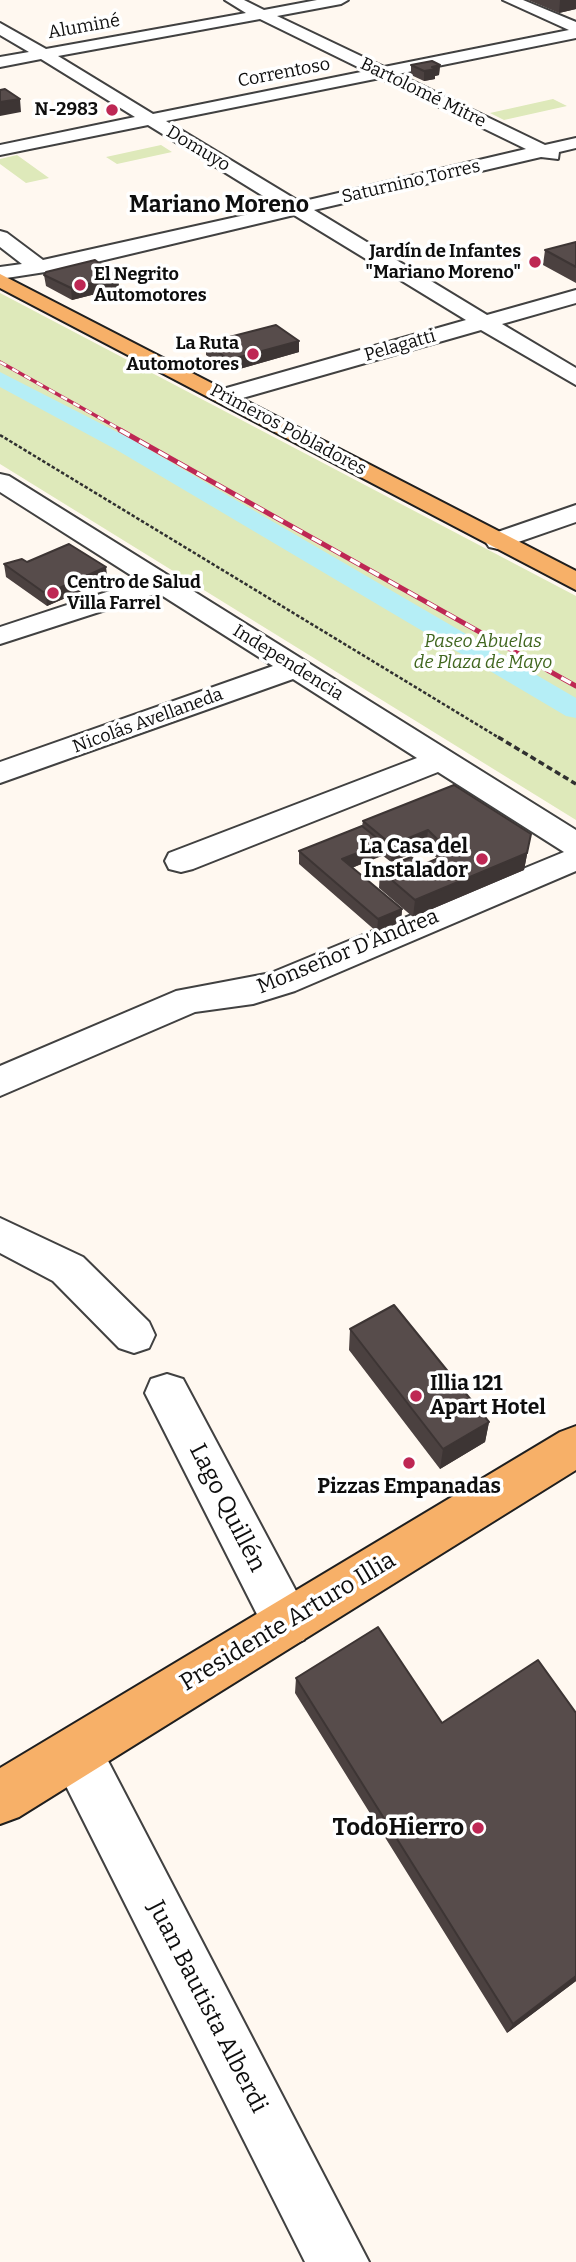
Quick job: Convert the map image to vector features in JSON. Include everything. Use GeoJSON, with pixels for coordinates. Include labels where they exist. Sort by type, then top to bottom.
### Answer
{"type":"FeatureCollection","features":[{"type":"Feature","properties":{"kind":"main road","name":"Primeros Pobladores"},"geometry":{"type":"LineString","coordinates":[[0,280],[576,582]]}},
{"type":"Feature","properties":{"kind":"main road","name":"Presidente Arturo Illia"},"geometry":{"type":"LineString","coordinates":[[0,1798],[576,1446]]}},
{"type":"Feature","properties":{"kind":"street","name":"Bartolomé Mitre"},"geometry":{"type":"LineString","coordinates":[[232,0],[565,162]]}},
{"type":"Feature","properties":{"kind":"street","name":"Aluminé"},"geometry":{"type":"LineString","coordinates":[[256,11],[295,0]]}},
{"type":"Feature","properties":{"kind":"street","name":"Aluminé"},"geometry":{"type":"LineString","coordinates":[[0,62],[37,51],[256,11],[341,0]]}},
{"type":"Feature","properties":{"kind":"street"},"geometry":{"type":"LineString","coordinates":[[510,0],[576,27]]}},
{"type":"Feature","properties":{"kind":"street","name":"Domuyo"},"geometry":{"type":"LineString","coordinates":[[0,28],[576,378]]}},
{"type":"Feature","properties":{"kind":"street","name":"Correntoso"},"geometry":{"type":"LineString","coordinates":[[0,150],[576,33]]}},
{"type":"Feature","properties":{"kind":"street","name":"Aluminé"},"geometry":{"type":"LineString","coordinates":[[0,53],[37,51]]}},
{"type":"Feature","properties":{"kind":"street","name":"Saturnino Torres"},"geometry":{"type":"LineString","coordinates":[[0,273],[39,267],[297,209],[576,143]]}},
{"type":"Feature","properties":{"kind":"street"},"geometry":{"type":"LineString","coordinates":[[0,237],[39,267]]}},
{"type":"Feature","properties":{"kind":"street","name":"Pelagatti"},"geometry":{"type":"LineString","coordinates":[[224,397],[576,296]]}},
{"type":"Feature","properties":{"kind":"street","name":"Independencia"},"geometry":{"type":"LineString","coordinates":[[0,481],[576,845]]}},
{"type":"Feature","properties":{"kind":"street"},"geometry":{"type":"LineString","coordinates":[[498,541],[576,513]]}},
{"type":"Feature","properties":{"kind":"street"},"geometry":{"type":"LineString","coordinates":[[0,636],[162,583]]}},
{"type":"Feature","properties":{"kind":"street","name":"Nicolás Avellaneda"},"geometry":{"type":"LineString","coordinates":[[0,773],[296,668]]}},
{"type":"Feature","properties":{"kind":"street"},"geometry":{"type":"LineString","coordinates":[[181,861],[441,760]]}},
{"type":"Feature","properties":{"kind":"street","name":"Monseñor D'Andrea"},"geometry":{"type":"LineString","coordinates":[[0,1082],[189,1000],[253,991],[283,982],[576,859]]}},
{"type":"Feature","properties":{"kind":"street"},"geometry":{"type":"LineString","coordinates":[[0,1234],[68,1269],[134,1335]]}},
{"type":"Feature","properties":{"kind":"street","name":"Lago Quillén"},"geometry":{"type":"LineString","coordinates":[[167,1393],[287,1623]]}},
{"type":"Feature","properties":{"kind":"street","name":"Juan Bautista Alberdi"},"geometry":{"type":"LineString","coordinates":[[76,1752],[338,2262]]}},
{"type":"Feature","properties":{"kind":"path"},"geometry":{"type":"LineString","coordinates":[[0,435],[576,784]]}},
{"type":"Feature","properties":{"kind":"green space"},"geometry":{"type":"Polygon","coordinates":[[[553,99],[567,106],[504,120],[490,113],[553,99]]]}},
{"type":"Feature","properties":{"kind":"green space"},"geometry":{"type":"Polygon","coordinates":[[[161,145],[172,152],[117,164],[106,157],[161,145]]]}},
{"type":"Feature","properties":{"kind":"green space"},"geometry":{"type":"Polygon","coordinates":[[[17,155],[49,178],[26,183],[0,164],[0,159],[17,155]]]}},
{"type":"Feature","properties":{"kind":"green space","name":"Paseo Abuelas de Plaza de Mayo"},"geometry":{"type":"Polygon","coordinates":[[[0,293],[576,596],[576,820],[0,464],[0,293]]]}},
{"type":"Feature","properties":{"kind":"building"},"geometry":{"type":"Polygon","coordinates":[[[432,61],[440,65],[432,67],[436,69],[424,71],[411,65],[432,61]]]}},
{"type":"Feature","properties":{"kind":"building"},"geometry":{"type":"Polygon","coordinates":[[[5,89],[20,99],[0,102],[0,90],[5,89]]]}},
{"type":"Feature","properties":{"kind":"building"},"geometry":{"type":"Polygon","coordinates":[[[576,242],[576,267],[545,250],[576,242]]]}},
{"type":"Feature","properties":{"kind":"building"},"geometry":{"type":"Polygon","coordinates":[[[95,260],[118,277],[71,288],[44,275],[46,272],[95,260]]]}},
{"type":"Feature","properties":{"kind":"building"},"geometry":{"type":"Polygon","coordinates":[[[276,325],[299,341],[229,360],[206,343],[276,325]]]}},
{"type":"Feature","properties":{"kind":"building"},"geometry":{"type":"Polygon","coordinates":[[[69,544],[106,567],[46,594],[4,564],[22,559],[27,562],[69,544]]]}},
{"type":"Feature","properties":{"kind":"building"},"geometry":{"type":"Polygon","coordinates":[[[454,785],[531,834],[527,853],[415,900],[380,870],[411,857],[422,865],[451,853],[428,830],[392,845],[363,821],[454,785]]]}},
{"type":"Feature","properties":{"kind":"building"},"geometry":{"type":"Polygon","coordinates":[[[362,826],[383,843],[342,859],[402,909],[378,919],[299,851],[362,826]]]}},
{"type":"Feature","properties":{"kind":"building","name":"Illia 121 Apart Hotel"},"geometry":{"type":"Polygon","coordinates":[[[394,1305],[489,1422],[443,1449],[350,1329],[394,1305]]]}},
{"type":"Feature","properties":{"kind":"building","name":"TodoHierro"},"geometry":{"type":"Polygon","coordinates":[[[378,1627],[442,1723],[538,1660],[576,1713],[576,1976],[513,2024],[296,1678],[378,1627]]]}},
{"type":"Feature","properties":{"kind":"waterway"},"geometry":{"type":"LineString","coordinates":[[0,378],[123,444],[576,710]]}},
{"type":"Feature","properties":{"kind":"railway"},"geometry":{"type":"LineString","coordinates":[[0,362],[123,431]]}},
{"type":"Feature","properties":{"kind":"railway"},"geometry":{"type":"LineString","coordinates":[[120,430],[576,686]]}},
{"type":"Feature","properties":{"kind":"place","name":"N-2983"},"geometry":{"type":"Point","coordinates":[112,110]}},
{"type":"Feature","properties":{"kind":"place","name":"Jardín de Infantes \"Mariano Moreno\""},"geometry":{"type":"Point","coordinates":[535,262]}},
{"type":"Feature","properties":{"kind":"place","name":"El Negrito Automotores"},"geometry":{"type":"Point","coordinates":[80,285]}},
{"type":"Feature","properties":{"kind":"place","name":"La Ruta Automotores"},"geometry":{"type":"Point","coordinates":[253,354]}},
{"type":"Feature","properties":{"kind":"place","name":"Centro de Salud Villa Farrel"},"geometry":{"type":"Point","coordinates":[53,593]}},
{"type":"Feature","properties":{"kind":"place","name":"La Casa del Instalador"},"geometry":{"type":"Point","coordinates":[482,859]}},
{"type":"Feature","properties":{"kind":"place","name":"Illia 121 Apart Hotel"},"geometry":{"type":"Point","coordinates":[416,1396]}},
{"type":"Feature","properties":{"kind":"place","name":"Pizzas Empanadas"},"geometry":{"type":"Point","coordinates":[409,1463]}},
{"type":"Feature","properties":{"kind":"place","name":"TodoHierro"},"geometry":{"type":"Point","coordinates":[478,1828]}},
{"type":"Feature","properties":{"kind":"district","name":"Mariano Moreno"},"geometry":{"type":"Point","coordinates":[219,206]}}]}
